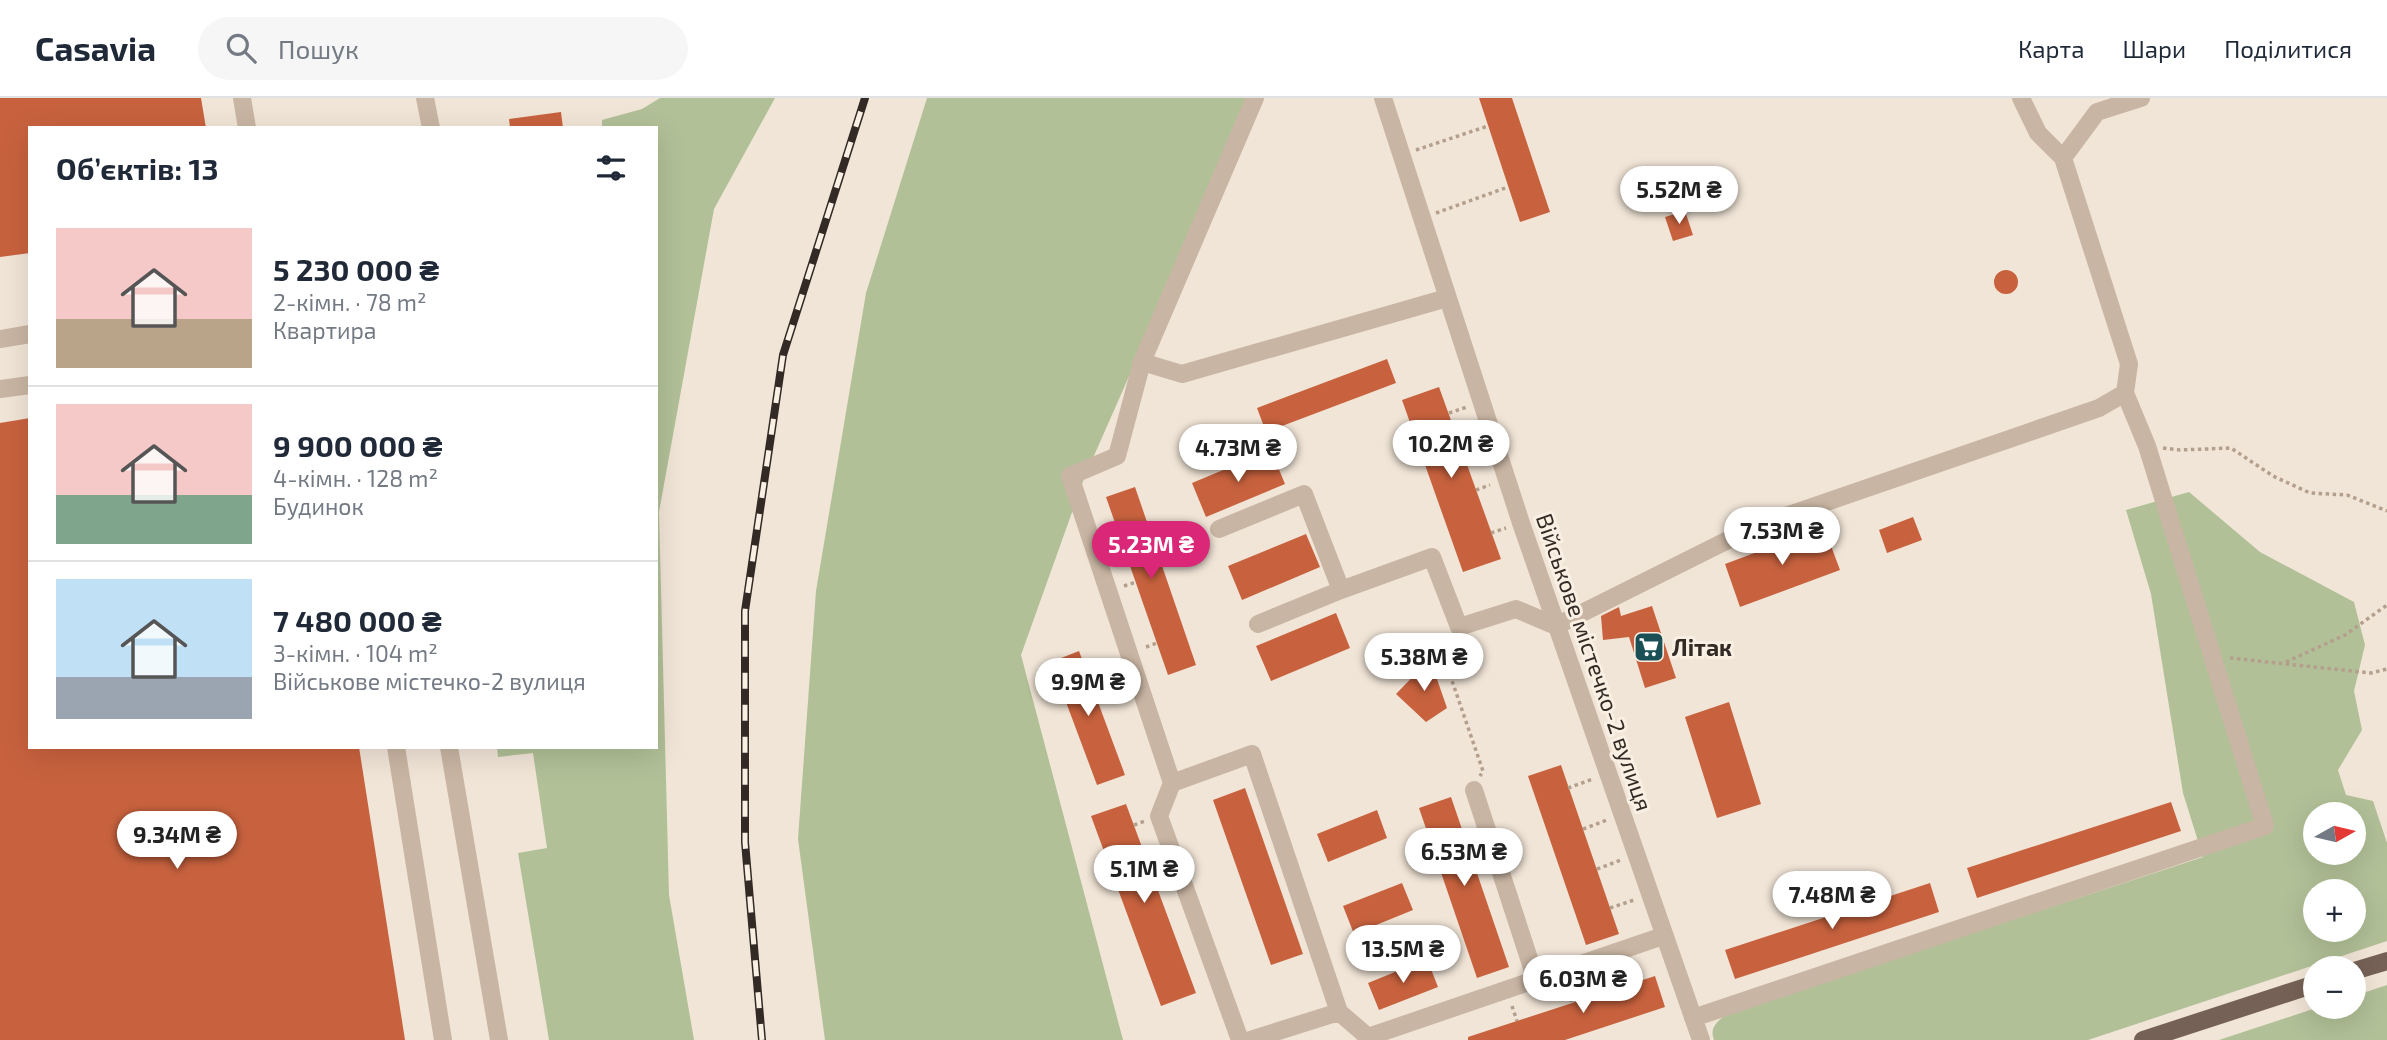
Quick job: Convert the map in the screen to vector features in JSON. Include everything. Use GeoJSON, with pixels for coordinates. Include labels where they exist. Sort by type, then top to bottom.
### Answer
{"type":"FeatureCollection","features":[{"type":"Feature","properties":{"kind":"main road"},"geometry":{"type":"LineString","coordinates":[[2366,967],[2387,961]]}},
{"type":"Feature","properties":{"kind":"main road"},"geometry":{"type":"LineString","coordinates":[[2143,1040],[2303,988]]}},
{"type":"Feature","properties":{"kind":"street"},"geometry":{"type":"LineString","coordinates":[[242,98],[247,126]]}},
{"type":"Feature","properties":{"kind":"street"},"geometry":{"type":"LineString","coordinates":[[425,98],[431,126]]}},
{"type":"Feature","properties":{"kind":"street"},"geometry":{"type":"LineString","coordinates":[[1240,1040],[1159,816],[1172,783],[1070,476],[1116,456],[1142,362],[1255,98]]}},
{"type":"Feature","properties":{"kind":"street","name":"Військове містечко-2 вулиця"},"geometry":{"type":"LineString","coordinates":[[1383,98],[1556,626],[1701,1040]]}},
{"type":"Feature","properties":{"kind":"street"},"geometry":{"type":"LineString","coordinates":[[1693,1018],[2265,826],[2147,446],[2125,393],[2129,364],[2063,158],[2038,132],[2021,98]]}},
{"type":"Feature","properties":{"kind":"street"},"geometry":{"type":"LineString","coordinates":[[2063,158],[2097,112],[2141,98]]}},
{"type":"Feature","properties":{"kind":"street"},"geometry":{"type":"LineString","coordinates":[[1142,362],[1182,374],[1447,298]]}},
{"type":"Feature","properties":{"kind":"street"},"geometry":{"type":"LineString","coordinates":[[0,339],[28,334]]}},
{"type":"Feature","properties":{"kind":"street"},"geometry":{"type":"LineString","coordinates":[[0,389],[28,385]]}},
{"type":"Feature","properties":{"kind":"street"},"geometry":{"type":"LineString","coordinates":[[1258,624],[1432,557],[1459,627],[1516,609],[1556,626],[1754,527],[2099,408],[2125,393]]}},
{"type":"Feature","properties":{"kind":"street"},"geometry":{"type":"LineString","coordinates":[[1219,528],[1304,494],[1341,590]]}},
{"type":"Feature","properties":{"kind":"street"},"geometry":{"type":"LineString","coordinates":[[396,749],[443,1040]]}},
{"type":"Feature","properties":{"kind":"street"},"geometry":{"type":"LineString","coordinates":[[449,749],[499,1040]]}},
{"type":"Feature","properties":{"kind":"street"},"geometry":{"type":"LineString","coordinates":[[1172,783],[1252,754],[1339,1012],[1368,1037],[1664,936]]}},
{"type":"Feature","properties":{"kind":"street"},"geometry":{"type":"LineString","coordinates":[[1474,790],[1536,980]]}},
{"type":"Feature","properties":{"kind":"street"},"geometry":{"type":"LineString","coordinates":[[1250,1040],[1339,1012]]}},
{"type":"Feature","properties":{"kind":"path"},"geometry":{"type":"LineString","coordinates":[[1401,155],[1488,126]]}},
{"type":"Feature","properties":{"kind":"path"},"geometry":{"type":"LineString","coordinates":[[1421,218],[1508,187]]}},
{"type":"Feature","properties":{"kind":"path"},"geometry":{"type":"LineString","coordinates":[[2147,446],[2180,450],[2231,448],[2273,475],[2310,493],[2347,495],[2387,511]]}},
{"type":"Feature","properties":{"kind":"path"},"geometry":{"type":"LineString","coordinates":[[2284,663],[2345,635],[2387,605]]}},
{"type":"Feature","properties":{"kind":"path"},"geometry":{"type":"LineString","coordinates":[[1459,627],[1439,643],[1483,771],[1474,790]]}},
{"type":"Feature","properties":{"kind":"path"},"geometry":{"type":"LineString","coordinates":[[2212,656],[2371,673],[2387,669]]}},
{"type":"Feature","properties":{"kind":"path"},"geometry":{"type":"LineString","coordinates":[[1569,788],[1607,774]]}},
{"type":"Feature","properties":{"kind":"path"},"geometry":{"type":"LineString","coordinates":[[1583,829],[1621,815]]}},
{"type":"Feature","properties":{"kind":"path"},"geometry":{"type":"LineString","coordinates":[[1597,869],[1635,855]]}},
{"type":"Feature","properties":{"kind":"path"},"geometry":{"type":"LineString","coordinates":[[1610,908],[1649,895]]}},
{"type":"Feature","properties":{"kind":"green space"},"geometry":{"type":"Polygon","coordinates":[[[660,98],[775,98],[714,209],[659,512],[669,895],[694,1040],[549,1040],[518,853],[547,848],[533,753],[498,757],[497,749],[658,749],[658,126],[602,126],[602,120],[642,109],[660,98]]]}},
{"type":"Feature","properties":{"kind":"green space"},"geometry":{"type":"Polygon","coordinates":[[[927,98],[1252,98],[1085,476],[1021,655],[1123,1040],[825,1040],[798,839],[816,591],[866,293],[927,98]]]}},
{"type":"Feature","properties":{"kind":"green space"},"geometry":{"type":"Polygon","coordinates":[[[2189,492],[2260,552],[2354,602],[2365,645],[2354,691],[2362,730],[2338,770],[2346,795],[2373,801],[2387,843],[2387,941],[2342,956],[2303,956],[2303,969],[2088,1040],[1714,1040],[1714,1028],[1728,1013],[2203,857],[2183,793],[2151,594],[2126,510],[2189,492]]]}},
{"type":"Feature","properties":{"kind":"green space"},"geometry":{"type":"Polygon","coordinates":[[[2387,985],[2387,1040],[2219,1040],[2303,1012],[2303,1019],[2366,1019],[2366,992],[2387,985]]]}},
{"type":"Feature","properties":{"kind":"building"},"geometry":{"type":"Polygon","coordinates":[[[0,98],[201,98],[206,126],[28,126],[28,253],[0,257],[0,98]]]}},
{"type":"Feature","properties":{"kind":"building"},"geometry":{"type":"Polygon","coordinates":[[[1479,98],[1512,98],[1550,212],[1520,222],[1479,98]]]}},
{"type":"Feature","properties":{"kind":"building"},"geometry":{"type":"Polygon","coordinates":[[[561,112],[563,126],[510,126],[509,119],[561,112]]]}},
{"type":"Feature","properties":{"kind":"building"},"geometry":{"type":"Polygon","coordinates":[[[1685,211],[1693,235],[1673,241],[1665,217],[1685,211]]]}},
{"type":"Feature","properties":{"kind":"building"},"geometry":{"type":"Polygon","coordinates":[[[2006,270],[2015,273],[2018,282],[2015,291],[2006,294],[1997,291],[1994,282],[1997,273],[2006,270]]]}},
{"type":"Feature","properties":{"kind":"building"},"geometry":{"type":"Polygon","coordinates":[[[1387,359],[1396,383],[1266,432],[1257,408],[1387,359]]]}},
{"type":"Feature","properties":{"kind":"building"},"geometry":{"type":"Polygon","coordinates":[[[1439,387],[1501,559],[1463,572],[1402,400],[1439,387]]]}},
{"type":"Feature","properties":{"kind":"building"},"geometry":{"type":"Polygon","coordinates":[[[28,418],[28,749],[359,749],[405,1040],[0,1040],[0,423],[28,418]]]}},
{"type":"Feature","properties":{"kind":"building"},"geometry":{"type":"Polygon","coordinates":[[[1271,450],[1285,484],[1206,517],[1192,483],[1271,450]]]}},
{"type":"Feature","properties":{"kind":"building"},"geometry":{"type":"Polygon","coordinates":[[[1135,487],[1196,665],[1168,675],[1106,497],[1135,487]]]}},
{"type":"Feature","properties":{"kind":"building"},"geometry":{"type":"Polygon","coordinates":[[[1913,517],[1922,540],[1887,553],[1879,530],[1913,517]]]}},
{"type":"Feature","properties":{"kind":"building"},"geometry":{"type":"Polygon","coordinates":[[[1824,527],[1840,570],[1740,607],[1725,564],[1824,527]]]}},
{"type":"Feature","properties":{"kind":"building"},"geometry":{"type":"Polygon","coordinates":[[[1306,534],[1320,567],[1242,600],[1228,566],[1306,534]]]}},
{"type":"Feature","properties":{"kind":"building","name":"Літак"},"geometry":{"type":"Polygon","coordinates":[[[1652,606],[1676,678],[1645,688],[1629,637],[1603,640],[1601,616],[1619,607],[1621,616],[1652,606]]]}},
{"type":"Feature","properties":{"kind":"building"},"geometry":{"type":"Polygon","coordinates":[[[1336,613],[1350,648],[1271,681],[1256,646],[1336,613]]]}},
{"type":"Feature","properties":{"kind":"building"},"geometry":{"type":"Polygon","coordinates":[[[1079,651],[1125,775],[1097,785],[1051,662],[1079,651]]]}},
{"type":"Feature","properties":{"kind":"building"},"geometry":{"type":"Polygon","coordinates":[[[1430,659],[1447,708],[1426,722],[1396,694],[1430,659]]]}},
{"type":"Feature","properties":{"kind":"building"},"geometry":{"type":"Polygon","coordinates":[[[1729,702],[1761,804],[1717,818],[1685,717],[1729,702]]]}},
{"type":"Feature","properties":{"kind":"building"},"geometry":{"type":"Polygon","coordinates":[[[1561,765],[1619,934],[1586,945],[1528,776],[1561,765]]]}},
{"type":"Feature","properties":{"kind":"building"},"geometry":{"type":"Polygon","coordinates":[[[1245,788],[1303,954],[1271,965],[1213,800],[1245,788]]]}},
{"type":"Feature","properties":{"kind":"building"},"geometry":{"type":"Polygon","coordinates":[[[1451,797],[1509,967],[1477,978],[1419,808],[1451,797]]]}},
{"type":"Feature","properties":{"kind":"building"},"geometry":{"type":"Polygon","coordinates":[[[2171,802],[2181,831],[1977,898],[1967,868],[2171,802]]]}},
{"type":"Feature","properties":{"kind":"building"},"geometry":{"type":"Polygon","coordinates":[[[1126,804],[1196,993],[1161,1006],[1091,816],[1126,804]]]}},
{"type":"Feature","properties":{"kind":"building"},"geometry":{"type":"Polygon","coordinates":[[[1377,810],[1387,838],[1328,862],[1317,834],[1377,810]]]}},
{"type":"Feature","properties":{"kind":"building"},"geometry":{"type":"Polygon","coordinates":[[[1402,883],[1413,910],[1354,934],[1343,906],[1402,883]]]}},
{"type":"Feature","properties":{"kind":"building"},"geometry":{"type":"Polygon","coordinates":[[[1930,883],[1939,912],[1735,979],[1725,950],[1930,883]]]}},
{"type":"Feature","properties":{"kind":"building"},"geometry":{"type":"Polygon","coordinates":[[[1427,959],[1438,987],[1379,1010],[1368,983],[1427,959]]]}},
{"type":"Feature","properties":{"kind":"building"},"geometry":{"type":"Polygon","coordinates":[[[1655,976],[1665,1007],[1565,1040],[1468,1040],[1468,1037],[1655,976]]]}},
{"type":"Feature","properties":{"kind":"railway"},"geometry":{"type":"LineString","coordinates":[[762,1040],[745,842],[745,611],[783,355],[865,98]]}},
{"type":"Feature","properties":{"kind":"place","name":"Літак"},"geometry":{"type":"Point","coordinates":[1649,647]}}]}
